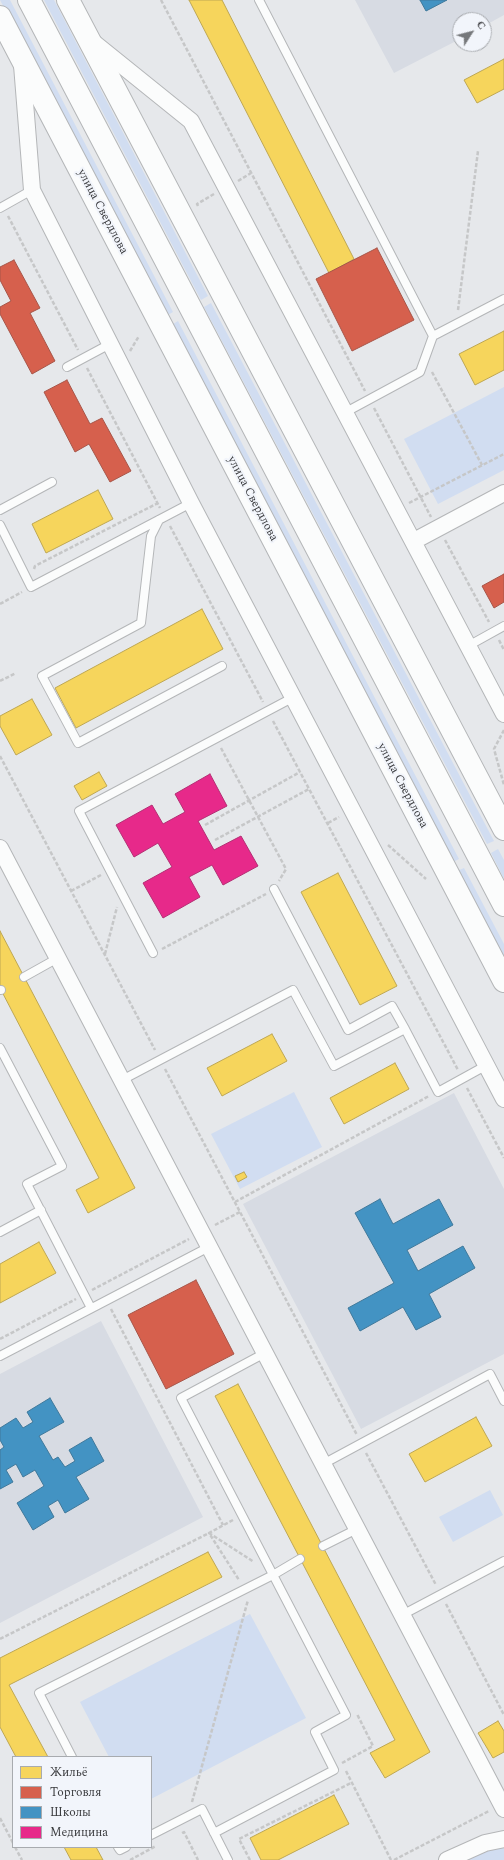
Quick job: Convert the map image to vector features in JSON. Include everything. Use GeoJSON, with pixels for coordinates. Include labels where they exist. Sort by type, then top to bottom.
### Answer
{"type":"FeatureCollection","features":[{"type":"Feature","properties":{"kind":"main road"},"geometry":{"type":"LineString","coordinates":[[29,0],[504,905]]}},
{"type":"Feature","properties":{"kind":"main road"},"geometry":{"type":"LineString","coordinates":[[68,0],[504,829]]}},
{"type":"Feature","properties":{"kind":"main road","name":"улица Свердлова"},"geometry":{"type":"LineString","coordinates":[[0,17],[504,981]]}},
{"type":"Feature","properties":{"kind":"street"},"geometry":{"type":"LineString","coordinates":[[88,38],[191,121],[346,412],[504,714]]}},
{"type":"Feature","properties":{"kind":"street"},"geometry":{"type":"LineString","coordinates":[[22,58],[32,190],[191,503],[504,1099]]}},
{"type":"Feature","properties":{"kind":"street"},"geometry":{"type":"LineString","coordinates":[[414,541],[504,493]]}},
{"type":"Feature","properties":{"kind":"street"},"geometry":{"type":"LineString","coordinates":[[0,848],[503,1807]]}},
{"type":"Feature","properties":{"kind":"street"},"geometry":{"type":"LineString","coordinates":[[447,1860],[485,1843],[504,1838]]}},
{"type":"Feature","properties":{"kind":"lane"},"geometry":{"type":"LineString","coordinates":[[259,0],[432,336]]}},
{"type":"Feature","properties":{"kind":"lane"},"geometry":{"type":"LineString","coordinates":[[0,208],[32,190]]}},
{"type":"Feature","properties":{"kind":"lane"},"geometry":{"type":"LineString","coordinates":[[346,412],[420,372],[432,336],[504,299]]}},
{"type":"Feature","properties":{"kind":"lane"},"geometry":{"type":"LineString","coordinates":[[67,367],[110,344]]}},
{"type":"Feature","properties":{"kind":"lane"},"geometry":{"type":"LineString","coordinates":[[0,510],[52,482]]}},
{"type":"Feature","properties":{"kind":"lane"},"geometry":{"type":"LineString","coordinates":[[0,525],[31,587],[191,503]]}},
{"type":"Feature","properties":{"kind":"lane"},"geometry":{"type":"LineString","coordinates":[[159,520],[151,536],[141,623],[42,676],[78,743],[222,666]]}},
{"type":"Feature","properties":{"kind":"lane"},"geometry":{"type":"LineString","coordinates":[[468,646],[504,626]]}},
{"type":"Feature","properties":{"kind":"lane"},"geometry":{"type":"LineString","coordinates":[[153,954],[79,811],[215,737],[294,697]]}},
{"type":"Feature","properties":{"kind":"lane"},"geometry":{"type":"LineString","coordinates":[[274,889],[348,1030],[392,1006],[438,1092],[486,1065]]}},
{"type":"Feature","properties":{"kind":"lane"},"geometry":{"type":"LineString","coordinates":[[24,977],[58,958]]}},
{"type":"Feature","properties":{"kind":"lane"},"geometry":{"type":"LineString","coordinates":[[122,1080],[161,1061],[293,990],[334,1066],[405,1029]]}},
{"type":"Feature","properties":{"kind":"lane"},"geometry":{"type":"LineString","coordinates":[[0,1048],[62,1166],[27,1184],[91,1308]]}},
{"type":"Feature","properties":{"kind":"lane"},"geometry":{"type":"LineString","coordinates":[[0,1232],[41,1210]]}},
{"type":"Feature","properties":{"kind":"lane"},"geometry":{"type":"LineString","coordinates":[[0,1356],[210,1247]]}},
{"type":"Feature","properties":{"kind":"lane"},"geometry":{"type":"LineString","coordinates":[[214,1833],[334,1770],[315,1732],[346,1715],[182,1398],[265,1353]]}},
{"type":"Feature","properties":{"kind":"lane"},"geometry":{"type":"LineString","coordinates":[[323,1464],[490,1374],[504,1401]]}},
{"type":"Feature","properties":{"kind":"lane"},"geometry":{"type":"LineString","coordinates":[[323,1546],[357,1529]]}},
{"type":"Feature","properties":{"kind":"lane"},"geometry":{"type":"LineString","coordinates":[[71,1756],[39,1693],[300,1559]]}},
{"type":"Feature","properties":{"kind":"lane"},"geometry":{"type":"LineString","coordinates":[[402,1615],[504,1561]]}},
{"type":"Feature","properties":{"kind":"lane"},"geometry":{"type":"LineString","coordinates":[[152,1834],[202,1809],[228,1860]]}},
{"type":"Feature","properties":{"kind":"path"},"geometry":{"type":"LineString","coordinates":[[161,0],[421,497],[504,650]]}},
{"type":"Feature","properties":{"kind":"path"},"geometry":{"type":"LineString","coordinates":[[456,324],[478,150]]}},
{"type":"Feature","properties":{"kind":"path"},"geometry":{"type":"LineString","coordinates":[[429,367],[482,465]]}},
{"type":"Feature","properties":{"kind":"path"},"geometry":{"type":"LineString","coordinates":[[407,504],[504,454]]}},
{"type":"Feature","properties":{"kind":"path"},"geometry":{"type":"LineString","coordinates":[[0,604],[31,587],[35,566],[158,503]]}},
{"type":"Feature","properties":{"kind":"path"},"geometry":{"type":"LineString","coordinates":[[0,681],[16,673]]}},
{"type":"Feature","properties":{"kind":"path"},"geometry":{"type":"LineString","coordinates":[[504,730],[494,749],[504,785]]}},
{"type":"Feature","properties":{"kind":"path"},"geometry":{"type":"LineString","coordinates":[[153,954],[274,889],[286,869],[215,737]]}},
{"type":"Feature","properties":{"kind":"path"},"geometry":{"type":"LineString","coordinates":[[0,756],[504,1715]]}},
{"type":"Feature","properties":{"kind":"path"},"geometry":{"type":"LineString","coordinates":[[205,825],[300,772]]}},
{"type":"Feature","properties":{"kind":"path"},"geometry":{"type":"LineString","coordinates":[[215,840],[309,789]]}},
{"type":"Feature","properties":{"kind":"path"},"geometry":{"type":"LineString","coordinates":[[328,823],[504,1158]]}},
{"type":"Feature","properties":{"kind":"path"},"geometry":{"type":"LineString","coordinates":[[71,891],[110,870]]}},
{"type":"Feature","properties":{"kind":"path"},"geometry":{"type":"LineString","coordinates":[[105,955],[121,891]]}},
{"type":"Feature","properties":{"kind":"path"},"geometry":{"type":"LineString","coordinates":[[234,1202],[438,1092]]}},
{"type":"Feature","properties":{"kind":"path"},"geometry":{"type":"LineString","coordinates":[[0,1338],[240,1212]]}},
{"type":"Feature","properties":{"kind":"path"},"geometry":{"type":"LineString","coordinates":[[106,1300],[223,1525]]}},
{"type":"Feature","properties":{"kind":"path"},"geometry":{"type":"LineString","coordinates":[[0,1639],[242,1516]]}},
{"type":"Feature","properties":{"kind":"path"},"geometry":{"type":"LineString","coordinates":[[208,1533],[273,1574]]}},
{"type":"Feature","properties":{"kind":"path"},"geometry":{"type":"LineString","coordinates":[[198,1860],[184,1832],[249,1601],[244,1589]]}},
{"type":"Feature","properties":{"kind":"path"},"geometry":{"type":"LineString","coordinates":[[250,1860],[238,1839],[351,1782]]}},
{"type":"Feature","properties":{"kind":"path"},"geometry":{"type":"LineString","coordinates":[[394,1860],[503,1807]]}},
{"type":"Feature","properties":{"kind":"path"},"geometry":{"type":"LineString","coordinates":[[0,1818],[12,1841]]}},
{"type":"Feature","properties":{"kind":"path"},"geometry":{"type":"LineString","coordinates":[[177,1835],[184,1832]]}},
{"type":"Feature","properties":{"kind":"path"},"geometry":{"type":"LineString","coordinates":[[130,1860],[157,1846]]}},
{"type":"Feature","properties":{"kind":"path"},"geometry":{"type":"LineString","coordinates":[[16,1848],[22,1860]]}},
{"type":"Feature","properties":{"kind":"shaded area"},"geometry":{"type":"Polygon","coordinates":[[[0,0],[10,0],[173,312],[166,316],[0,0]]]}},
{"type":"Feature","properties":{"kind":"shaded area"},"geometry":{"type":"Polygon","coordinates":[[[44,0],[54,0],[208,296],[201,300],[44,0]]]}},
{"type":"Feature","properties":{"kind":"shaded area"},"geometry":{"type":"Polygon","coordinates":[[[355,0],[504,0],[504,15],[492,22],[492,12],[452,12],[452,43],[394,73],[355,0]]]}},
{"type":"Feature","properties":{"kind":"shaded area"},"geometry":{"type":"Polygon","coordinates":[[[211,303],[494,841],[487,844],[204,307],[211,303]]]}},
{"type":"Feature","properties":{"kind":"shaded area"},"geometry":{"type":"Polygon","coordinates":[[[178,321],[459,859],[451,863],[170,326],[178,321]]]}},
{"type":"Feature","properties":{"kind":"shaded area"},"geometry":{"type":"Polygon","coordinates":[[[504,387],[504,470],[438,504],[404,439],[504,387]]]}},
{"type":"Feature","properties":{"kind":"shaded area"},"geometry":{"type":"Polygon","coordinates":[[[498,849],[504,860],[504,879],[491,853],[498,849]]]}},
{"type":"Feature","properties":{"kind":"shaded area"},"geometry":{"type":"Polygon","coordinates":[[[464,868],[504,944],[504,961],[457,871],[464,868]]]}},
{"type":"Feature","properties":{"kind":"shaded area"},"geometry":{"type":"Polygon","coordinates":[[[294,1092],[322,1147],[240,1189],[211,1134],[294,1092]]]}},
{"type":"Feature","properties":{"kind":"shaded area"},"geometry":{"type":"Polygon","coordinates":[[[454,1093],[504,1189],[504,1354],[361,1429],[243,1204],[454,1093]]]}},
{"type":"Feature","properties":{"kind":"shaded area"},"geometry":{"type":"Polygon","coordinates":[[[101,1321],[203,1517],[0,1623],[0,1374],[101,1321]]]}},
{"type":"Feature","properties":{"kind":"shaded area"},"geometry":{"type":"Polygon","coordinates":[[[490,1490],[503,1515],[453,1542],[439,1517],[490,1490]]]}},
{"type":"Feature","properties":{"kind":"shaded area"},"geometry":{"type":"Polygon","coordinates":[[[250,1614],[306,1718],[152,1798],[152,1756],[108,1756],[80,1702],[250,1614]]]}},
{"type":"Feature","properties":{"kind":"shaded area"},"geometry":{"type":"Polygon","coordinates":[[[504,1845],[504,1860],[458,1860],[504,1845]]]}},
{"type":"Feature","properties":{"kind":"building: Жильё"},"geometry":{"type":"Polygon","coordinates":[[[189,0],[222,0],[354,259],[329,273],[189,0]]]}},
{"type":"Feature","properties":{"kind":"building: Жильё"},"geometry":{"type":"Polygon","coordinates":[[[504,59],[504,89],[477,103],[464,80],[504,59]]]}},
{"type":"Feature","properties":{"kind":"building: Жильё"},"geometry":{"type":"Polygon","coordinates":[[[504,331],[504,370],[475,385],[459,354],[504,331]]]}},
{"type":"Feature","properties":{"kind":"building: Жильё"},"geometry":{"type":"Polygon","coordinates":[[[98,490],[113,519],[46,553],[32,524],[98,490]]]}},
{"type":"Feature","properties":{"kind":"building: Жильё"},"geometry":{"type":"Polygon","coordinates":[[[202,609],[223,649],[76,728],[55,688],[202,609]]]}},
{"type":"Feature","properties":{"kind":"building: Жильё"},"geometry":{"type":"Polygon","coordinates":[[[32,699],[52,735],[16,755],[0,726],[0,716],[32,699]]]}},
{"type":"Feature","properties":{"kind":"building: Жильё"},"geometry":{"type":"Polygon","coordinates":[[[99,772],[107,786],[82,800],[74,786],[99,772]]]}},
{"type":"Feature","properties":{"kind":"building: Жильё"},"geometry":{"type":"Polygon","coordinates":[[[338,873],[397,986],[360,1005],[301,892],[338,873]]]}},
{"type":"Feature","properties":{"kind":"building: Жильё"},"geometry":{"type":"Polygon","coordinates":[[[0,931],[135,1188],[88,1213],[76,1190],[99,1178],[0,988],[0,931]]]}},
{"type":"Feature","properties":{"kind":"building: Жильё"},"geometry":{"type":"Polygon","coordinates":[[[272,1034],[287,1061],[222,1096],[207,1068],[272,1034]]]}},
{"type":"Feature","properties":{"kind":"building: Жильё"},"geometry":{"type":"Polygon","coordinates":[[[395,1063],[409,1089],[344,1124],[330,1098],[395,1063]]]}},
{"type":"Feature","properties":{"kind":"building: Жильё"},"geometry":{"type":"Polygon","coordinates":[[[244,1172],[247,1177],[238,1182],[235,1176],[244,1172]]]}},
{"type":"Feature","properties":{"kind":"building: Жильё"},"geometry":{"type":"Polygon","coordinates":[[[39,1242],[56,1273],[0,1303],[0,1264],[39,1242]]]}},
{"type":"Feature","properties":{"kind":"building: Жильё"},"geometry":{"type":"Polygon","coordinates":[[[238,1384],[430,1752],[385,1778],[370,1753],[395,1740],[215,1396],[238,1384]]]}},
{"type":"Feature","properties":{"kind":"building: Жильё"},"geometry":{"type":"Polygon","coordinates":[[[476,1417],[492,1446],[425,1482],[409,1454],[476,1417]]]}},
{"type":"Feature","properties":{"kind":"building: Жильё"},"geometry":{"type":"Polygon","coordinates":[[[208,1552],[222,1577],[9,1685],[47,1756],[15,1756],[0,1727],[0,1658],[208,1552]]]}},
{"type":"Feature","properties":{"kind":"building: Жильё"},"geometry":{"type":"Polygon","coordinates":[[[498,1721],[504,1731],[504,1752],[493,1758],[478,1733],[498,1721]]]}},
{"type":"Feature","properties":{"kind":"building: Жильё"},"geometry":{"type":"Polygon","coordinates":[[[334,1795],[349,1824],[278,1860],[261,1860],[250,1838],[334,1795]]]}},
{"type":"Feature","properties":{"kind":"building: Жильё"},"geometry":{"type":"Polygon","coordinates":[[[65,1848],[97,1848],[103,1860],[71,1860],[65,1848]]]}},
{"type":"Feature","properties":{"kind":"building: Торговля"},"geometry":{"type":"Polygon","coordinates":[[[377,248],[414,320],[352,351],[316,279],[377,248]]]}},
{"type":"Feature","properties":{"kind":"building: Торговля"},"geometry":{"type":"Polygon","coordinates":[[[14,260],[40,308],[30,313],[55,361],[32,374],[0,314],[0,307],[11,301],[0,280],[0,267],[14,260]]]}},
{"type":"Feature","properties":{"kind":"building: Торговля"},"geometry":{"type":"Polygon","coordinates":[[[67,380],[90,424],[102,418],[131,471],[110,482],[89,444],[75,452],[44,392],[67,380]]]}},
{"type":"Feature","properties":{"kind":"building: Торговля"},"geometry":{"type":"Polygon","coordinates":[[[504,574],[504,602],[494,608],[482,586],[504,574]]]}},
{"type":"Feature","properties":{"kind":"building: Торговля"},"geometry":{"type":"Polygon","coordinates":[[[196,1280],[234,1354],[166,1389],[128,1315],[196,1280]]]}},
{"type":"Feature","properties":{"kind":"building: Школы"},"geometry":{"type":"Polygon","coordinates":[[[420,0],[447,0],[426,11],[420,0]]]}},
{"type":"Feature","properties":{"kind":"building: Школы"},"geometry":{"type":"Polygon","coordinates":[[[380,1199],[393,1224],[439,1199],[453,1225],[407,1250],[418,1271],[463,1246],[475,1268],[429,1294],[441,1317],[416,1330],[403,1307],[360,1331],[348,1308],[394,1283],[355,1213],[380,1199]]]}},
{"type":"Feature","properties":{"kind":"building: Школы"},"geometry":{"type":"Polygon","coordinates":[[[50,1398],[64,1422],[39,1436],[53,1460],[58,1457],[65,1467],[75,1461],[69,1450],[91,1437],[104,1461],[76,1477],[89,1499],[65,1513],[58,1500],[48,1506],[54,1517],[33,1530],[17,1503],[44,1486],[35,1470],[23,1477],[16,1464],[6,1470],[13,1482],[0,1489],[0,1450],[4,1447],[0,1440],[0,1428],[16,1418],[23,1428],[33,1422],[27,1412],[50,1398]]]}},
{"type":"Feature","properties":{"kind":"building: Медицина"},"geometry":{"type":"Polygon","coordinates":[[[210,774],[227,806],[198,821],[214,850],[241,836],[258,866],[223,885],[212,865],[189,877],[200,897],[163,918],[143,883],[172,867],[158,843],[134,857],[116,825],[152,805],[163,824],[185,812],[175,794],[210,774]]]}}]}
